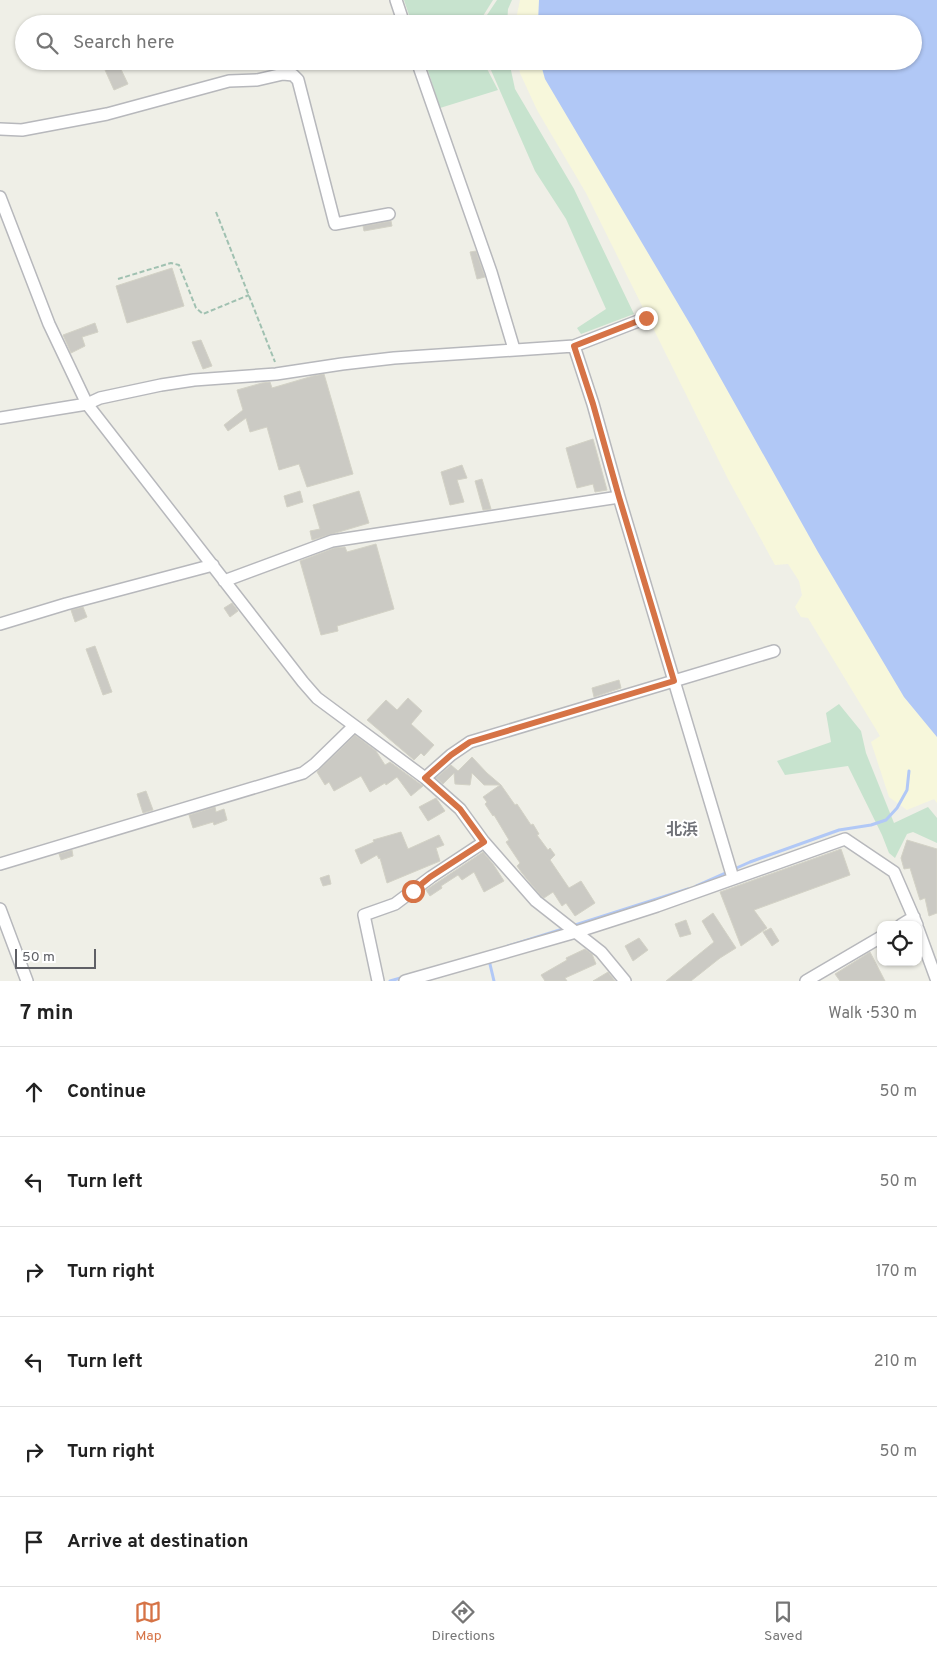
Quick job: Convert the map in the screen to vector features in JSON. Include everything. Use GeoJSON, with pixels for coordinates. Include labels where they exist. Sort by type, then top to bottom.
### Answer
{"type":"FeatureCollection","features":[{"type":"Feature","properties":{"kind":"street"},"geometry":{"type":"LineString","coordinates":[[396,0],[401,15]]}},
{"type":"Feature","properties":{"kind":"street"},"geometry":{"type":"LineString","coordinates":[[420,70],[491,272],[514,349]]}},
{"type":"Feature","properties":{"kind":"street"},"geometry":{"type":"LineString","coordinates":[[0,129],[22,130],[107,114],[229,81],[257,80],[283,74],[293,76],[298,80],[335,224],[389,214]]}},
{"type":"Feature","properties":{"kind":"street"},"geometry":{"type":"LineString","coordinates":[[0,197],[49,324],[87,404],[312,692],[354,726],[425,778],[460,809],[484,842],[536,901],[601,952],[625,981]]}},
{"type":"Feature","properties":{"kind":"street"},"geometry":{"type":"LineString","coordinates":[[0,418],[87,404],[100,398],[194,380],[276,374],[394,358],[574,346],[646,318]]}},
{"type":"Feature","properties":{"kind":"street"},"geometry":{"type":"LineString","coordinates":[[574,346],[593,404],[732,874]]}},
{"type":"Feature","properties":{"kind":"street"},"geometry":{"type":"LineString","coordinates":[[224,581],[332,542],[619,497]]}},
{"type":"Feature","properties":{"kind":"street"},"geometry":{"type":"LineString","coordinates":[[0,624],[66,604],[213,565]]}},
{"type":"Feature","properties":{"kind":"street"},"geometry":{"type":"LineString","coordinates":[[425,778],[451,755],[470,742],[774,651]]}},
{"type":"Feature","properties":{"kind":"street"},"geometry":{"type":"LineString","coordinates":[[0,864],[303,773],[315,764],[354,726]]}},
{"type":"Feature","properties":{"kind":"street"},"geometry":{"type":"LineString","coordinates":[[405,981],[488,957],[570,928],[656,906],[732,874],[845,839],[894,872],[915,921]]}},
{"type":"Feature","properties":{"kind":"street"},"geometry":{"type":"LineString","coordinates":[[378,979],[364,915],[394,904],[430,877],[484,842]]}},
{"type":"Feature","properties":{"kind":"street"},"geometry":{"type":"LineString","coordinates":[[0,909],[27,981]]}},
{"type":"Feature","properties":{"kind":"street"},"geometry":{"type":"LineString","coordinates":[[806,981],[877,939]]}},
{"type":"Feature","properties":{"kind":"street"},"geometry":{"type":"LineString","coordinates":[[922,940],[937,981]]}},
{"type":"Feature","properties":{"kind":"path"},"geometry":{"type":"LineString","coordinates":[[216,212],[275,360],[276,374]]}},
{"type":"Feature","properties":{"kind":"path"},"geometry":{"type":"LineString","coordinates":[[118,279],[171,262],[179,265],[196,308],[203,314],[250,295]]}},
{"type":"Feature","properties":{"kind":"shaded area"},"geometry":{"type":"Polygon","coordinates":[[[404,0],[493,0],[484,15],[409,15],[404,0]]]}},
{"type":"Feature","properties":{"kind":"shaded area"},"geometry":{"type":"Polygon","coordinates":[[[497,0],[512,0],[508,15],[487,15],[497,0]]]}},
{"type":"Feature","properties":{"kind":"shaded area"},"geometry":{"type":"Polygon","coordinates":[[[428,70],[488,70],[498,90],[440,108],[428,70]]]}},
{"type":"Feature","properties":{"kind":"shaded area"},"geometry":{"type":"Polygon","coordinates":[[[491,70],[511,70],[515,89],[574,189],[634,314],[581,334],[577,328],[606,309],[566,219],[535,171],[491,70]]]}},
{"type":"Feature","properties":{"kind":"shaded area"},"geometry":{"type":"Polygon","coordinates":[[[839,704],[861,731],[866,753],[894,823],[928,807],[937,818],[937,843],[913,832],[907,834],[895,858],[889,853],[848,766],[785,775],[777,761],[831,742],[826,713],[839,704]]]}},
{"type":"Feature","properties":{"kind":"sand"},"geometry":{"type":"Polygon","coordinates":[[[520,0],[539,0],[538,15],[517,15],[520,0]]]}},
{"type":"Feature","properties":{"kind":"sand"},"geometry":{"type":"Polygon","coordinates":[[[520,70],[542,70],[545,79],[693,329],[818,552],[904,697],[937,737],[937,803],[934,799],[907,810],[889,797],[871,742],[880,736],[808,618],[801,617],[795,607],[802,595],[799,581],[788,564],[775,565],[728,479],[586,193],[537,110],[520,70]]]}},
{"type":"Feature","properties":{"kind":"water"},"geometry":{"type":"Polygon","coordinates":[[[539,0],[937,0],[937,737],[904,697],[818,552],[693,329],[545,79],[542,70],[922,70],[922,15],[538,15],[539,0]]]}},
{"type":"Feature","properties":{"kind":"building"},"geometry":{"type":"Polygon","coordinates":[[[105,70],[121,70],[128,84],[114,90],[105,70]]]}},
{"type":"Feature","properties":{"kind":"building"},"geometry":{"type":"Polygon","coordinates":[[[391,221],[392,226],[364,231],[363,226],[391,221]]]}},
{"type":"Feature","properties":{"kind":"building"},"geometry":{"type":"Polygon","coordinates":[[[476,251],[485,277],[477,279],[470,252],[476,251]]]}},
{"type":"Feature","properties":{"kind":"building"},"geometry":{"type":"Polygon","coordinates":[[[172,268],[184,306],[127,323],[116,286],[172,268]]]}},
{"type":"Feature","properties":{"kind":"building"},"geometry":{"type":"Polygon","coordinates":[[[95,323],[98,332],[82,337],[85,346],[71,353],[63,335],[95,323]]]}},
{"type":"Feature","properties":{"kind":"building"},"geometry":{"type":"Polygon","coordinates":[[[201,340],[212,366],[203,369],[192,342],[201,340]]]}},
{"type":"Feature","properties":{"kind":"building"},"geometry":{"type":"Polygon","coordinates":[[[324,374],[353,474],[307,487],[299,464],[279,470],[267,427],[250,432],[246,418],[228,431],[224,425],[243,410],[237,390],[270,382],[272,388],[324,374]]]}},
{"type":"Feature","properties":{"kind":"building"},"geometry":{"type":"Polygon","coordinates":[[[593,439],[607,490],[595,492],[593,484],[577,488],[566,448],[593,439]]]}},
{"type":"Feature","properties":{"kind":"building"},"geometry":{"type":"Polygon","coordinates":[[[462,465],[467,478],[457,480],[464,502],[450,505],[441,472],[462,465]]]}},
{"type":"Feature","properties":{"kind":"building"},"geometry":{"type":"Polygon","coordinates":[[[482,479],[491,509],[483,510],[475,481],[482,479]]]}},
{"type":"Feature","properties":{"kind":"building"},"geometry":{"type":"Polygon","coordinates":[[[300,491],[303,502],[287,507],[284,496],[300,491]]]}},
{"type":"Feature","properties":{"kind":"building"},"geometry":{"type":"Polygon","coordinates":[[[359,491],[369,523],[312,540],[310,531],[320,529],[313,505],[359,491]]]}},
{"type":"Feature","properties":{"kind":"building"},"geometry":{"type":"Polygon","coordinates":[[[376,544],[394,609],[337,626],[338,631],[321,635],[300,561],[334,548],[345,547],[347,552],[376,544]]]}},
{"type":"Feature","properties":{"kind":"building"},"geometry":{"type":"Polygon","coordinates":[[[232,603],[238,611],[230,617],[224,608],[232,603]]]}},
{"type":"Feature","properties":{"kind":"building"},"geometry":{"type":"Polygon","coordinates":[[[83,607],[87,617],[75,622],[71,610],[83,607]]]}},
{"type":"Feature","properties":{"kind":"building"},"geometry":{"type":"Polygon","coordinates":[[[95,646],[112,692],[103,695],[86,649],[95,646]]]}},
{"type":"Feature","properties":{"kind":"building"},"geometry":{"type":"Polygon","coordinates":[[[619,680],[621,688],[594,697],[592,688],[619,680]]]}},
{"type":"Feature","properties":{"kind":"building"},"geometry":{"type":"Polygon","coordinates":[[[408,698],[422,711],[411,724],[434,745],[424,756],[421,753],[414,760],[367,720],[386,700],[397,710],[408,698]]]}},
{"type":"Feature","properties":{"kind":"building"},"geometry":{"type":"Polygon","coordinates":[[[355,735],[376,751],[385,765],[390,762],[423,786],[411,796],[397,777],[386,785],[385,783],[370,792],[361,776],[334,791],[329,782],[325,785],[317,772],[355,735]]]}},
{"type":"Feature","properties":{"kind":"building"},"geometry":{"type":"Polygon","coordinates":[[[472,757],[501,785],[531,825],[533,824],[539,834],[537,835],[548,850],[550,848],[555,855],[550,860],[569,888],[581,881],[595,903],[575,916],[566,903],[562,906],[553,892],[544,898],[541,896],[522,873],[517,866],[520,863],[506,842],[509,840],[485,804],[487,802],[483,797],[500,785],[484,785],[472,773],[470,785],[455,784],[454,773],[443,784],[436,778],[451,765],[458,771],[472,757]]]}},
{"type":"Feature","properties":{"kind":"building"},"geometry":{"type":"Polygon","coordinates":[[[146,791],[153,810],[143,813],[137,794],[146,791]]]}},
{"type":"Feature","properties":{"kind":"building"},"geometry":{"type":"Polygon","coordinates":[[[436,798],[445,811],[428,821],[419,807],[436,798]]]}},
{"type":"Feature","properties":{"kind":"building"},"geometry":{"type":"Polygon","coordinates":[[[215,807],[216,812],[224,809],[227,820],[214,825],[213,822],[193,828],[189,815],[215,807]]]}},
{"type":"Feature","properties":{"kind":"building"},"geometry":{"type":"Polygon","coordinates":[[[401,832],[408,849],[439,835],[444,845],[436,848],[440,861],[387,883],[380,858],[377,855],[361,864],[355,850],[374,842],[373,840],[401,832]]]}},
{"type":"Feature","properties":{"kind":"building"},"geometry":{"type":"Polygon","coordinates":[[[907,840],[937,849],[937,913],[929,916],[925,898],[920,900],[910,868],[904,869],[901,858],[907,840]]]}},
{"type":"Feature","properties":{"kind":"building"},"geometry":{"type":"Polygon","coordinates":[[[841,849],[850,875],[754,910],[767,928],[741,946],[720,892],[841,849]]]}},
{"type":"Feature","properties":{"kind":"building"},"geometry":{"type":"Polygon","coordinates":[[[72,850],[73,856],[61,860],[59,854],[72,850]]]}},
{"type":"Feature","properties":{"kind":"building"},"geometry":{"type":"Polygon","coordinates":[[[483,852],[504,881],[484,892],[474,872],[462,880],[458,875],[430,896],[426,890],[483,852]]]}},
{"type":"Feature","properties":{"kind":"building"},"geometry":{"type":"Polygon","coordinates":[[[329,875],[331,884],[323,886],[320,878],[329,875]]]}},
{"type":"Feature","properties":{"kind":"building"},"geometry":{"type":"Polygon","coordinates":[[[713,913],[736,948],[691,981],[666,981],[714,942],[702,921],[713,913]]]}},
{"type":"Feature","properties":{"kind":"building"},"geometry":{"type":"Polygon","coordinates":[[[686,920],[691,934],[680,937],[675,924],[686,920]]]}},
{"type":"Feature","properties":{"kind":"building"},"geometry":{"type":"Polygon","coordinates":[[[771,928],[779,941],[772,946],[763,932],[771,928]]]}},
{"type":"Feature","properties":{"kind":"building"},"geometry":{"type":"Polygon","coordinates":[[[639,938],[648,950],[633,961],[625,946],[639,938]]]}},
{"type":"Feature","properties":{"kind":"building"},"geometry":{"type":"Polygon","coordinates":[[[585,949],[592,954],[596,964],[565,978],[567,981],[545,981],[541,975],[567,960],[566,958],[585,949]]]}},
{"type":"Feature","properties":{"kind":"building"},"geometry":{"type":"Polygon","coordinates":[[[870,952],[885,981],[840,981],[835,974],[870,952]]]}},
{"type":"Feature","properties":{"kind":"building"},"geometry":{"type":"Polygon","coordinates":[[[608,972],[615,981],[593,981],[608,972]]]}},
{"type":"Feature","properties":{"kind":"waterway"},"geometry":{"type":"LineString","coordinates":[[696,886],[750,862],[839,830],[871,825],[886,820],[897,808],[907,790],[909,771]]}},
{"type":"Feature","properties":{"kind":"waterway"},"geometry":{"type":"LineString","coordinates":[[572,926],[688,889]]}},
{"type":"Feature","properties":{"kind":"waterway"},"geometry":{"type":"LineString","coordinates":[[508,946],[566,928]]}},
{"type":"Feature","properties":{"kind":"waterway"},"geometry":{"type":"LineString","coordinates":[[489,960],[494,981]]}},
{"type":"Feature","properties":{"kind":"waterway"},"geometry":{"type":"LineString","coordinates":[[390,981],[404,977]]}},
{"type":"Feature","properties":{"kind":"district","name":"北浜"},"geometry":{"type":"Point","coordinates":[682,829]}},
{"type":"Feature","properties":{"kind":"route"},"geometry":{"type":"LineString","coordinates":[[413,891],[430,877],[484,842],[460,809],[425,778],[451,755],[470,742],[674,681],[593,404],[574,346],[646,318]]}}]}
